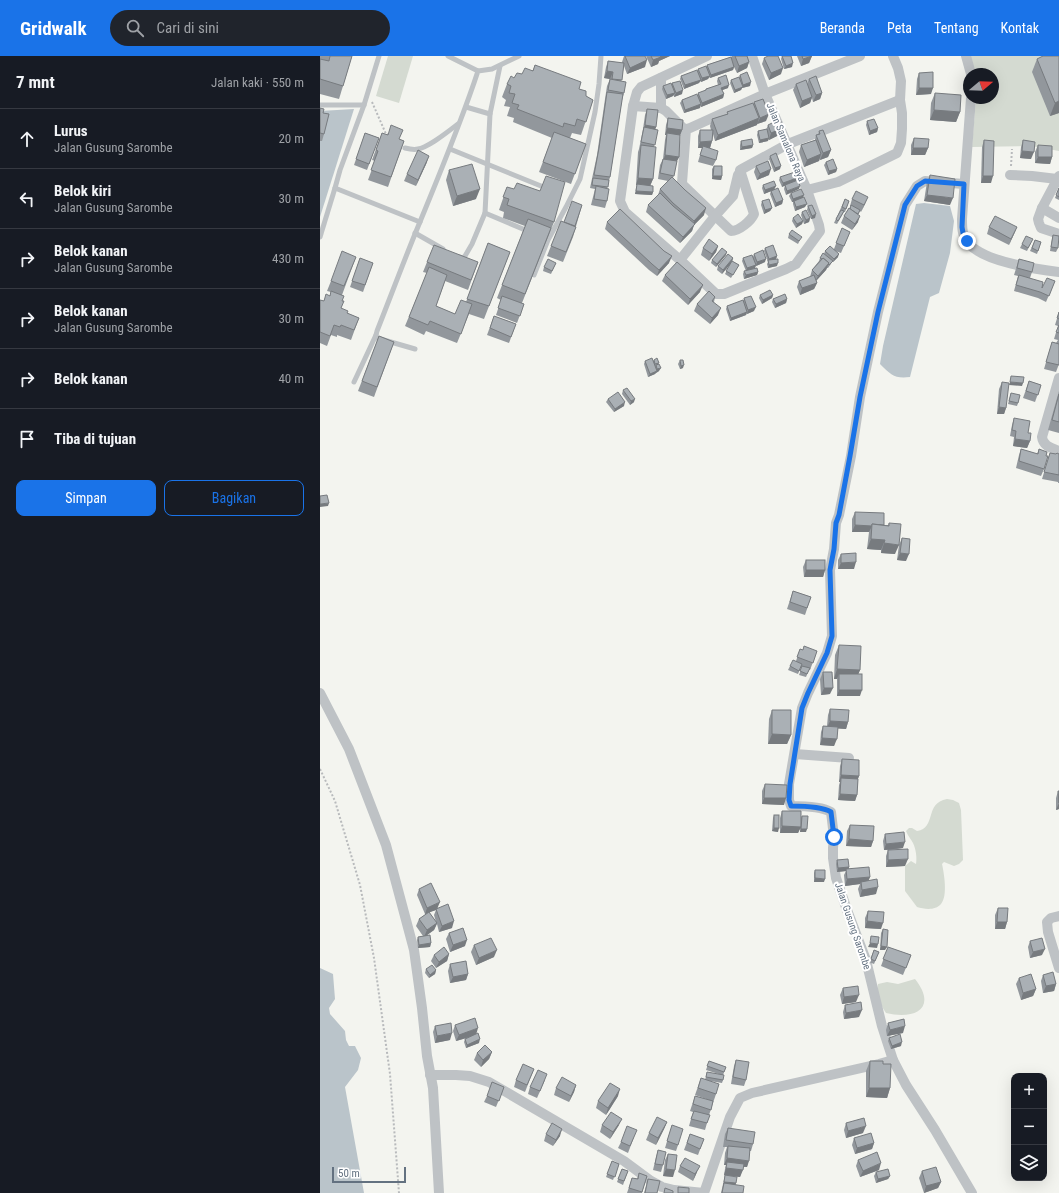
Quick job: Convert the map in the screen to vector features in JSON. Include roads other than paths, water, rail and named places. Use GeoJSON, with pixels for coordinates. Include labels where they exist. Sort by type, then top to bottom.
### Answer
{"type":"FeatureCollection","features":[{"type":"Feature","properties":{"kind":"street"},"geometry":{"type":"LineString","coordinates":[[707,56],[639,88],[633,106],[620,201],[625,212],[680,260],[733,196],[740,170],[788,144],[900,100]]}},
{"type":"Feature","properties":{"kind":"street","name":"Jalan Samalona Raya"},"geometry":{"type":"LineString","coordinates":[[680,260],[716,294],[724,294],[786,270],[796,264],[819,233],[820,227],[807,190],[765,94],[752,56]]}},
{"type":"Feature","properties":{"kind":"street"},"geometry":{"type":"LineString","coordinates":[[633,106],[661,108],[686,129],[765,94],[860,56]]}},
{"type":"Feature","properties":{"kind":"street"},"geometry":{"type":"LineString","coordinates":[[807,190],[838,182],[897,153],[901,143],[902,128],[900,100],[901,81],[893,56]]}},
{"type":"Feature","properties":{"kind":"street"},"geometry":{"type":"LineString","coordinates":[[966,56],[969,68]]}},
{"type":"Feature","properties":{"kind":"street"},"geometry":{"type":"LineString","coordinates":[[661,78],[661,108]]}},
{"type":"Feature","properties":{"kind":"street"},"geometry":{"type":"LineString","coordinates":[[971,104],[962,219],[963,231],[967,241],[984,254],[1006,262],[1059,272]]}},
{"type":"Feature","properties":{"kind":"street"},"geometry":{"type":"LineString","coordinates":[[686,129],[682,183],[685,188],[730,230],[733,231],[737,230],[753,217],[753,212],[740,170]]}},
{"type":"Feature","properties":{"kind":"street"},"geometry":{"type":"LineString","coordinates":[[1010,175],[1057,179],[1038,219],[1041,228],[1059,234]]}},
{"type":"Feature","properties":{"kind":"street","name":"Jalan Gusung Sarombe"},"geometry":{"type":"LineString","coordinates":[[964,184],[925,181],[917,186],[905,205],[878,312],[860,397],[839,515],[836,523],[834,549],[830,570],[832,636],[827,653],[802,708],[790,784],[789,800],[791,806],[810,807],[828,810],[831,812],[834,837],[833,858],[836,878],[866,960],[892,1060],[972,1193]]}},
{"type":"Feature","properties":{"kind":"street"},"geometry":{"type":"LineString","coordinates":[[1042,208],[1059,218]]}},
{"type":"Feature","properties":{"kind":"street"},"geometry":{"type":"LineString","coordinates":[[1059,378],[1042,436],[1044,443],[1047,446],[1059,451]]}},
{"type":"Feature","properties":{"kind":"street"},"geometry":{"type":"LineString","coordinates":[[320,693],[332,714],[351,755],[386,845],[395,873],[414,950],[433,1088],[439,1193]]}},
{"type":"Feature","properties":{"kind":"street"},"geometry":{"type":"LineString","coordinates":[[795,754],[849,758]]}},
{"type":"Feature","properties":{"kind":"street"},"geometry":{"type":"LineString","coordinates":[[1059,916],[1051,918],[1047,922],[1048,932],[1059,968]]}},
{"type":"Feature","properties":{"kind":"street"},"geometry":{"type":"LineString","coordinates":[[430,1075],[470,1076],[489,1082],[624,1161],[662,1188],[704,1193],[726,1129],[740,1098],[752,1093],[892,1060]]}},
{"type":"Feature","properties":{"kind":"lane"},"geometry":{"type":"LineString","coordinates":[[320,237],[340,170],[364,105],[379,56]]}},
{"type":"Feature","properties":{"kind":"lane"},"geometry":{"type":"LineString","coordinates":[[448,56],[478,71],[489,70],[500,66],[519,56]]}},
{"type":"Feature","properties":{"kind":"lane"},"geometry":{"type":"LineString","coordinates":[[534,275],[548,240],[580,179],[595,112],[601,56]]}},
{"type":"Feature","properties":{"kind":"lane"},"geometry":{"type":"LineString","coordinates":[[452,254],[460,258],[465,256],[472,244],[484,213],[490,114],[500,66]]}},
{"type":"Feature","properties":{"kind":"lane"},"geometry":{"type":"LineString","coordinates":[[354,382],[376,335],[450,149],[478,71]]}},
{"type":"Feature","properties":{"kind":"lane"},"geometry":{"type":"LineString","coordinates":[[320,105],[364,105]]}},
{"type":"Feature","properties":{"kind":"lane"},"geometry":{"type":"LineString","coordinates":[[466,107],[490,114]]}},
{"type":"Feature","properties":{"kind":"lane"},"geometry":{"type":"LineString","coordinates":[[405,148],[416,150],[427,145],[459,123]]}},
{"type":"Feature","properties":{"kind":"lane"},"geometry":{"type":"LineString","coordinates":[[450,149],[541,186]]}},
{"type":"Feature","properties":{"kind":"lane"},"geometry":{"type":"LineString","coordinates":[[335,188],[420,222]]}},
{"type":"Feature","properties":{"kind":"lane"},"geometry":{"type":"LineString","coordinates":[[484,213],[534,234]]}},
{"type":"Feature","properties":{"kind":"lane"},"geometry":{"type":"LineString","coordinates":[[415,234],[446,251]]}},
{"type":"Feature","properties":{"kind":"lane"},"geometry":{"type":"LineString","coordinates":[[541,237],[548,240]]}},
{"type":"Feature","properties":{"kind":"lane"},"geometry":{"type":"LineString","coordinates":[[376,335],[379,338],[415,349]]}}]}
